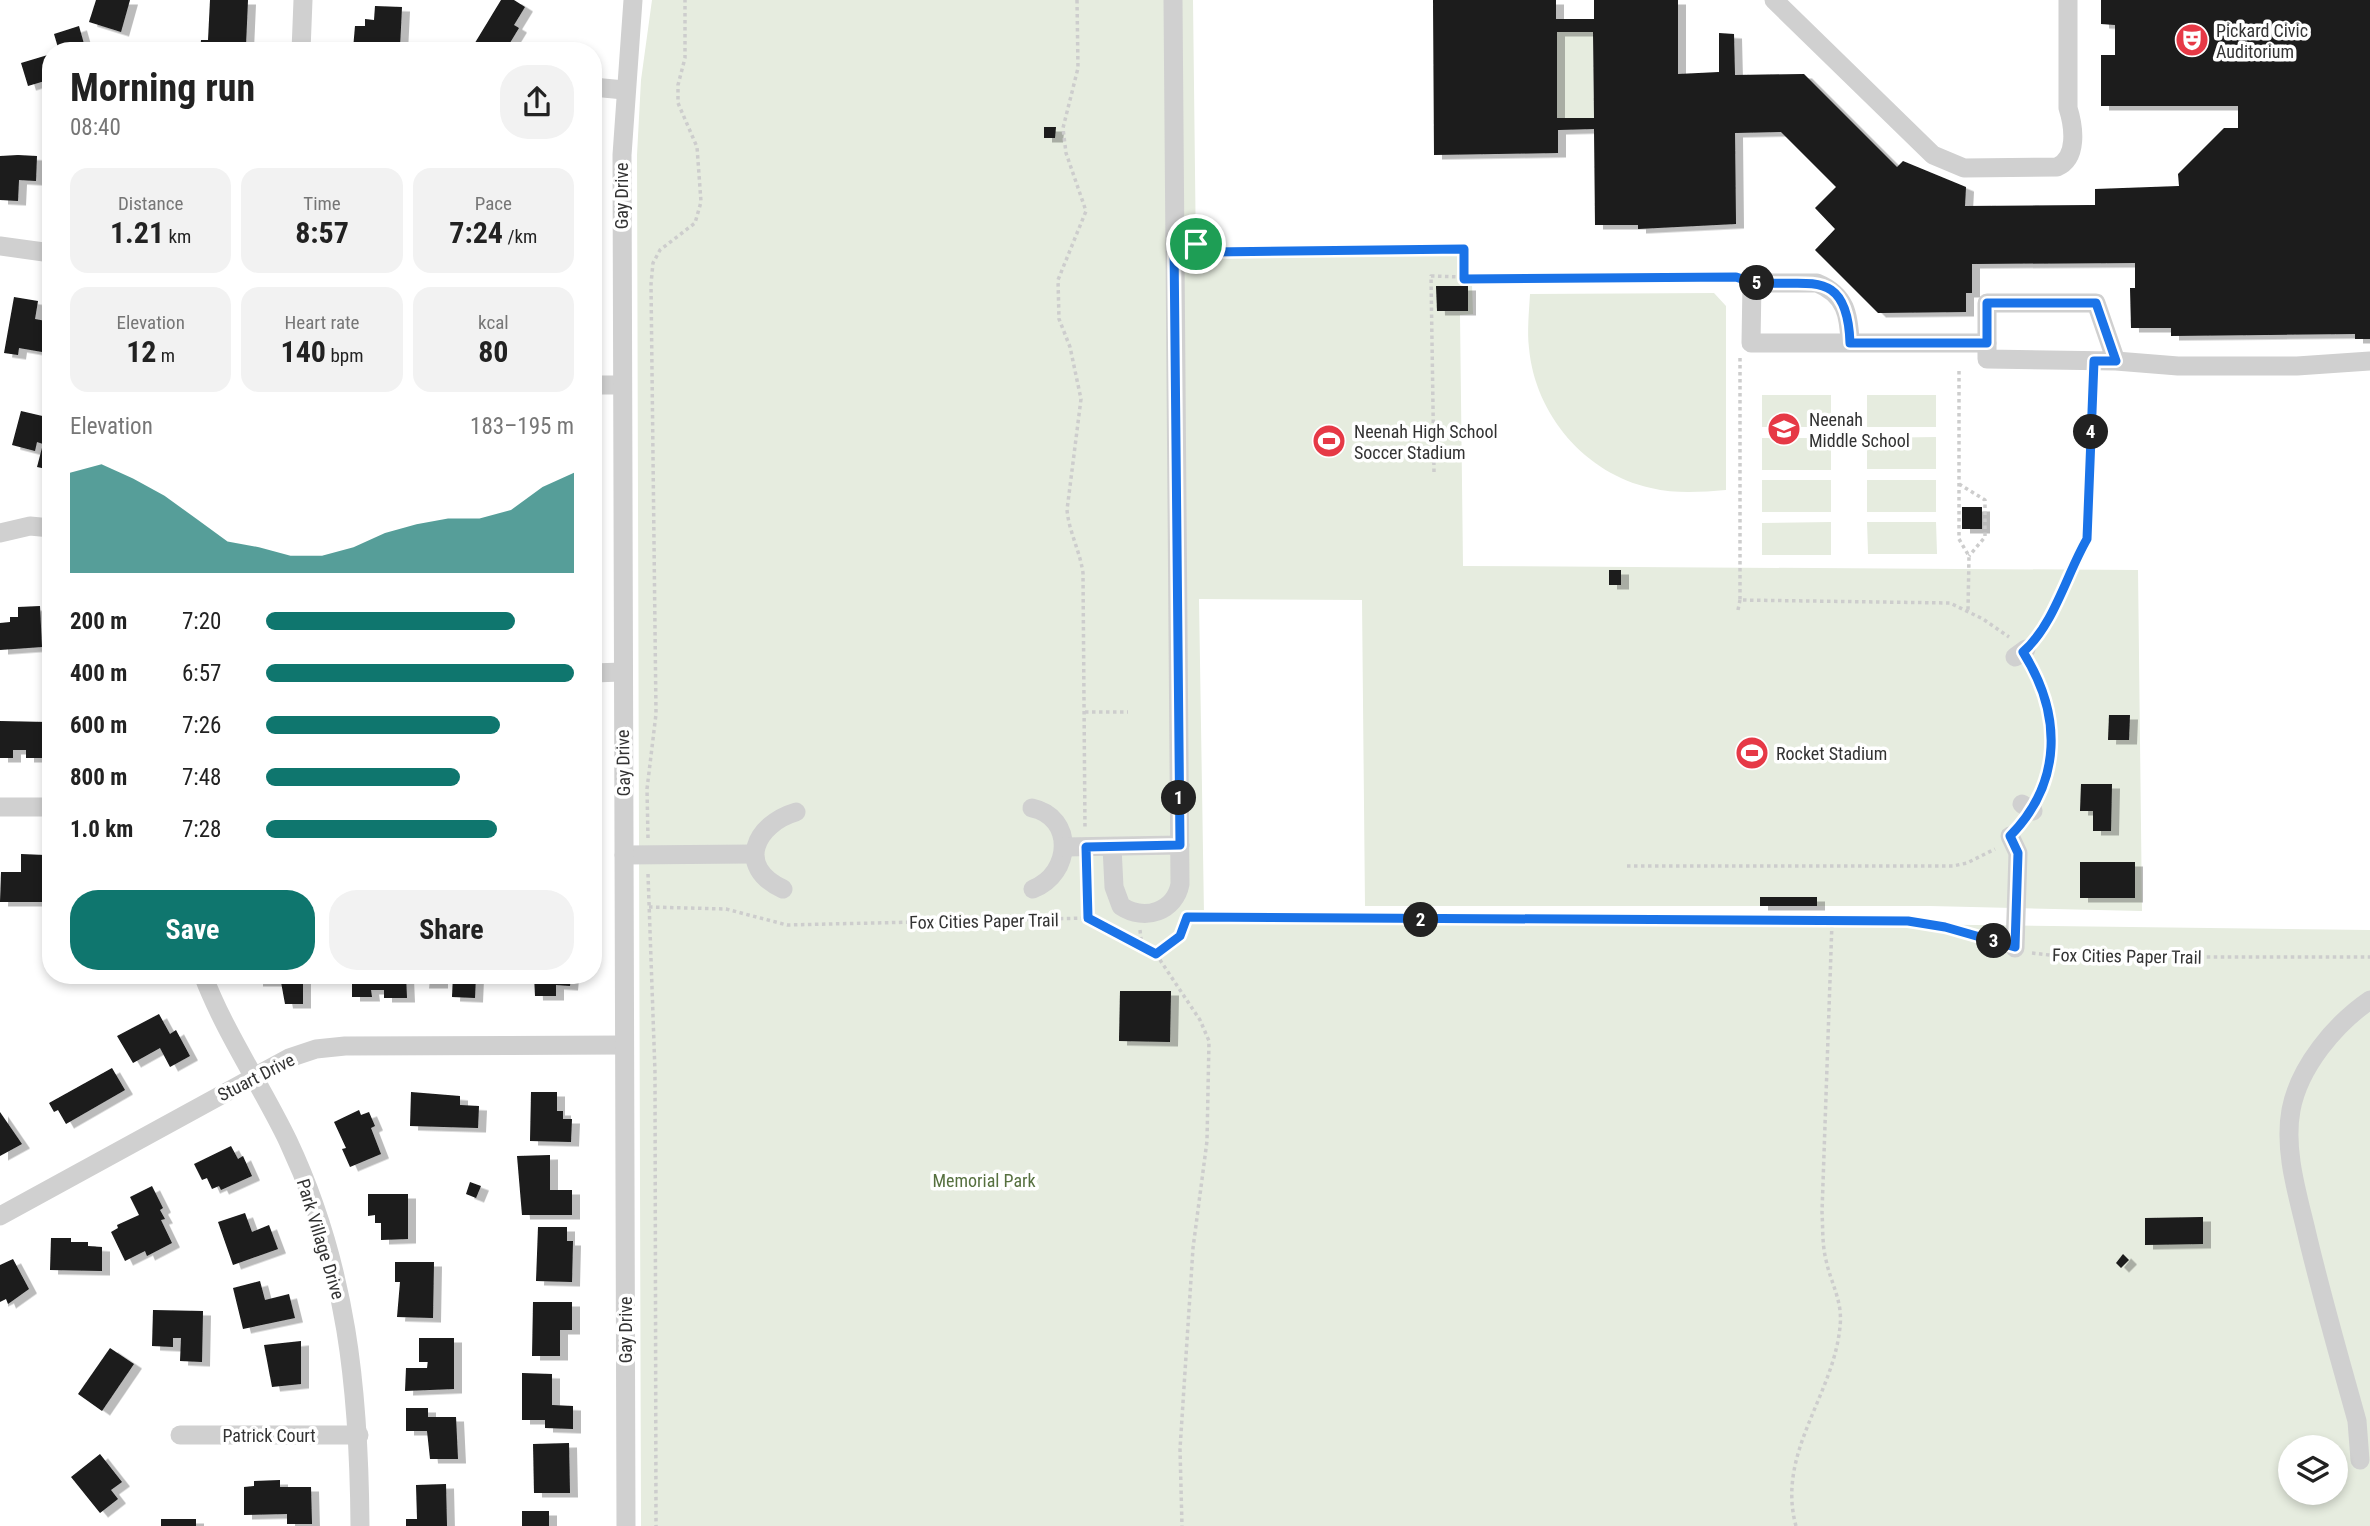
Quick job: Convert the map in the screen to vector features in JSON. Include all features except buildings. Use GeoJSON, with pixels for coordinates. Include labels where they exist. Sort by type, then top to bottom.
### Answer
{"type":"FeatureCollection","features":[{"type":"Feature","properties":{"kind":"street"},"geometry":{"type":"LineString","coordinates":[[301,42],[303,0]]}},
{"type":"Feature","properties":{"kind":"street","name":"Gay Drive"},"geometry":{"type":"LineString","coordinates":[[626,1526],[621,386],[624,90],[633,0]]}},
{"type":"Feature","properties":{"kind":"street"},"geometry":{"type":"LineString","coordinates":[[1112,846],[1116,897],[1121,906],[1139,913],[1162,911],[1178,897],[1180,845],[1172,0]]}},
{"type":"Feature","properties":{"kind":"street"},"geometry":{"type":"LineString","coordinates":[[1774,0],[1925,149],[1964,168],[2057,167],[2067,160],[2072,150],[2072,119],[2068,108],[2068,0]]}},
{"type":"Feature","properties":{"kind":"street"},"geometry":{"type":"LineString","coordinates":[[602,88],[624,90]]}},
{"type":"Feature","properties":{"kind":"street"},"geometry":{"type":"LineString","coordinates":[[0,246],[42,252]]}},
{"type":"Feature","properties":{"kind":"street"},"geometry":{"type":"LineString","coordinates":[[1850,343],[1849,316],[1845,305],[1825,286],[1818,283],[1752,283],[1751,343],[1850,343],[1987,343]]}},
{"type":"Feature","properties":{"kind":"street"},"geometry":{"type":"LineString","coordinates":[[2116,361],[2096,303],[1987,303],[1987,359],[2116,361],[2178,366],[2297,366],[2370,361]]}},
{"type":"Feature","properties":{"kind":"street"},"geometry":{"type":"LineString","coordinates":[[602,385],[621,386]]}},
{"type":"Feature","properties":{"kind":"street"},"geometry":{"type":"LineString","coordinates":[[0,533],[30,526],[42,527]]}},
{"type":"Feature","properties":{"kind":"street"},"geometry":{"type":"LineString","coordinates":[[602,673],[622,672]]}},
{"type":"Feature","properties":{"kind":"street"},"geometry":{"type":"LineString","coordinates":[[0,807],[42,807]]}},
{"type":"Feature","properties":{"kind":"street"},"geometry":{"type":"LineString","coordinates":[[1032,808],[1053,819],[1059,828],[1063,847],[1056,876],[1033,889]]}},
{"type":"Feature","properties":{"kind":"street"},"geometry":{"type":"LineString","coordinates":[[783,889],[769,881],[754,854],[759,838],[768,826],[796,812]]}},
{"type":"Feature","properties":{"kind":"street"},"geometry":{"type":"LineString","coordinates":[[2010,836],[2018,853],[2015,947]]}},
{"type":"Feature","properties":{"kind":"street"},"geometry":{"type":"LineString","coordinates":[[1063,847],[1180,845]]}},
{"type":"Feature","properties":{"kind":"street"},"geometry":{"type":"LineString","coordinates":[[624,855],[754,854]]}},
{"type":"Feature","properties":{"kind":"street","name":"Park Village Drive"},"geometry":{"type":"LineString","coordinates":[[206,984],[255,1076],[303,1180],[336,1277],[350,1346],[359,1434],[360,1526]]}},
{"type":"Feature","properties":{"kind":"street"},"geometry":{"type":"LineString","coordinates":[[2360,1460],[2357,1421],[2298,1195],[2290,1151],[2290,1123],[2295,1096],[2318,1052],[2341,1024],[2370,999]]}},
{"type":"Feature","properties":{"kind":"street","name":"Stuart Drive"},"geometry":{"type":"LineString","coordinates":[[0,1216],[289,1058],[316,1049],[345,1046],[624,1045]]}},
{"type":"Feature","properties":{"kind":"street","name":"Patrick Court"},"geometry":{"type":"LineString","coordinates":[[180,1435],[359,1434]]}},
{"type":"Feature","properties":{"kind":"path"},"geometry":{"type":"LineString","coordinates":[[656,1526],[656,1165],[647,789],[656,713],[651,284],[653,263],[660,250],[695,223],[701,202],[697,147],[678,103],[678,85],[685,58],[685,0]]}},
{"type":"Feature","properties":{"kind":"path"},"geometry":{"type":"LineString","coordinates":[[1077,0],[1078,68],[1063,128],[1066,153],[1086,211],[1083,223],[1062,265],[1058,305],[1081,399],[1067,510],[1069,527],[1080,552],[1083,573],[1088,918]]}},
{"type":"Feature","properties":{"kind":"path"},"geometry":{"type":"LineString","coordinates":[[1174,244],[1198,244],[1212,252],[1464,249],[1464,277]]}},
{"type":"Feature","properties":{"kind":"path"},"geometry":{"type":"LineString","coordinates":[[1434,472],[1431,276],[1736,277],[1752,283]]}},
{"type":"Feature","properties":{"kind":"path"},"geometry":{"type":"LineString","coordinates":[[1738,610],[1740,348]]}},
{"type":"Feature","properties":{"kind":"path"},"geometry":{"type":"LineString","coordinates":[[2022,653],[2068,583],[2075,559],[2087,539],[2094,361]]}},
{"type":"Feature","properties":{"kind":"path"},"geometry":{"type":"LineString","coordinates":[[1959,372],[1959,539],[1969,556],[1968,610]]}},
{"type":"Feature","properties":{"kind":"path"},"geometry":{"type":"LineString","coordinates":[[1959,484],[1985,500],[1985,537],[1969,556]]}},
{"type":"Feature","properties":{"kind":"path"},"geometry":{"type":"LineString","coordinates":[[1740,600],[1950,603],[1968,610],[2006,635],[2022,653],[2045,696],[2051,739],[2050,762],[2027,807]]}},
{"type":"Feature","properties":{"kind":"path"},"geometry":{"type":"LineString","coordinates":[[1084,712],[1128,712]]}},
{"type":"Feature","properties":{"kind":"path"},"geometry":{"type":"LineString","coordinates":[[1627,866],[1953,866],[1979,857],[2010,836]]}},
{"type":"Feature","properties":{"kind":"path","name":"Fox Cities Paper Trail"},"geometry":{"type":"LineString","coordinates":[[649,907],[726,909],[787,925],[1088,918],[1156,954],[1180,936],[1187,917],[1908,921],[1945,927],[2015,947],[2066,957],[2370,957]]}},
{"type":"Feature","properties":{"kind":"path"},"geometry":{"type":"LineString","coordinates":[[1796,1526],[1791,1481],[1796,1451],[1836,1352],[1840,1326],[1841,1301],[1823,1248],[1822,1212],[1832,922]]}},
{"type":"Feature","properties":{"kind":"path"},"geometry":{"type":"LineString","coordinates":[[1156,954],[1200,1020],[1209,1041],[1207,1142],[1193,1248],[1181,1435],[1182,1526]]}},
{"type":"Feature","properties":{"kind":"green space","name":"Memorial Park"},"geometry":{"type":"Polygon","coordinates":[[[652,0],[1193,0],[1196,257],[1460,255],[1460,283],[1472,284],[1473,314],[1460,315],[1463,566],[2138,570],[2142,911],[1930,906],[1365,906],[1362,600],[1199,599],[1204,915],[2370,930],[2370,1526],[641,1526],[637,155],[641,80],[652,0]]]}},
{"type":"Feature","properties":{"kind":"green space"},"geometry":{"type":"Polygon","coordinates":[[[1557,32],[1593,32],[1594,118],[1557,118],[1557,32]]]}},
{"type":"Feature","properties":{"kind":"green space"},"geometry":{"type":"Polygon","coordinates":[[[1714,293],[1726,306],[1726,490],[1660,490],[1627,481],[1605,470],[1568,438],[1541,396],[1533,373],[1529,348],[1530,294],[1714,293]]]}},
{"type":"Feature","properties":{"kind":"green space"},"geometry":{"type":"Polygon","coordinates":[[[1762,395],[1831,395],[1831,427],[1762,427],[1762,395]]]}},
{"type":"Feature","properties":{"kind":"green space"},"geometry":{"type":"Polygon","coordinates":[[[1867,395],[1936,395],[1936,427],[1867,427],[1867,395]]]}},
{"type":"Feature","properties":{"kind":"green space"},"geometry":{"type":"Polygon","coordinates":[[[1936,437],[1936,469],[1867,469],[1867,438],[1936,437]]]}},
{"type":"Feature","properties":{"kind":"green space"},"geometry":{"type":"Polygon","coordinates":[[[1762,438],[1831,438],[1831,470],[1762,470],[1762,438]]]}},
{"type":"Feature","properties":{"kind":"green space"},"geometry":{"type":"Polygon","coordinates":[[[1762,480],[1831,480],[1831,512],[1762,512],[1762,480]]]}},
{"type":"Feature","properties":{"kind":"green space"},"geometry":{"type":"Polygon","coordinates":[[[1867,480],[1936,480],[1936,512],[1867,512],[1867,480]]]}},
{"type":"Feature","properties":{"kind":"green space"},"geometry":{"type":"Polygon","coordinates":[[[1831,522],[1831,555],[1762,555],[1762,523],[1831,522]]]}},
{"type":"Feature","properties":{"kind":"green space"},"geometry":{"type":"Polygon","coordinates":[[[1867,522],[1936,522],[1937,554],[1868,554],[1867,522]]]}},
{"type":"Feature","properties":{"kind":"place","name":"Pickard Civic Auditorium"},"geometry":{"type":"Point","coordinates":[2192,40]}},
{"type":"Feature","properties":{"kind":"place","name":"Neenah Middle School"},"geometry":{"type":"Point","coordinates":[1784,429]}},
{"type":"Feature","properties":{"kind":"place","name":"Neenah High School Soccer Stadium"},"geometry":{"type":"Point","coordinates":[1329,441]}},
{"type":"Feature","properties":{"kind":"place","name":"Rocket Stadium"},"geometry":{"type":"Point","coordinates":[1752,753]}},
{"type":"Feature","properties":{"kind":"route"},"geometry":{"type":"LineString","coordinates":[[1174,244],[1196,244],[1212,252],[1464,249],[1464,279],[1736,277],[1752,283],[1818,283],[1840,297],[1845,305],[1849,316],[1850,343],[1987,343],[1987,303],[2096,303],[2116,361],[2094,361],[2087,539],[2075,559],[2061,596],[2023,652],[2045,696],[2051,739],[2050,762],[2037,804],[2010,836],[2018,853],[2015,947],[1945,927],[1908,921],[1187,917],[1180,936],[1156,954],[1088,918],[1086,847],[1180,845],[1174,244]]}}]}
